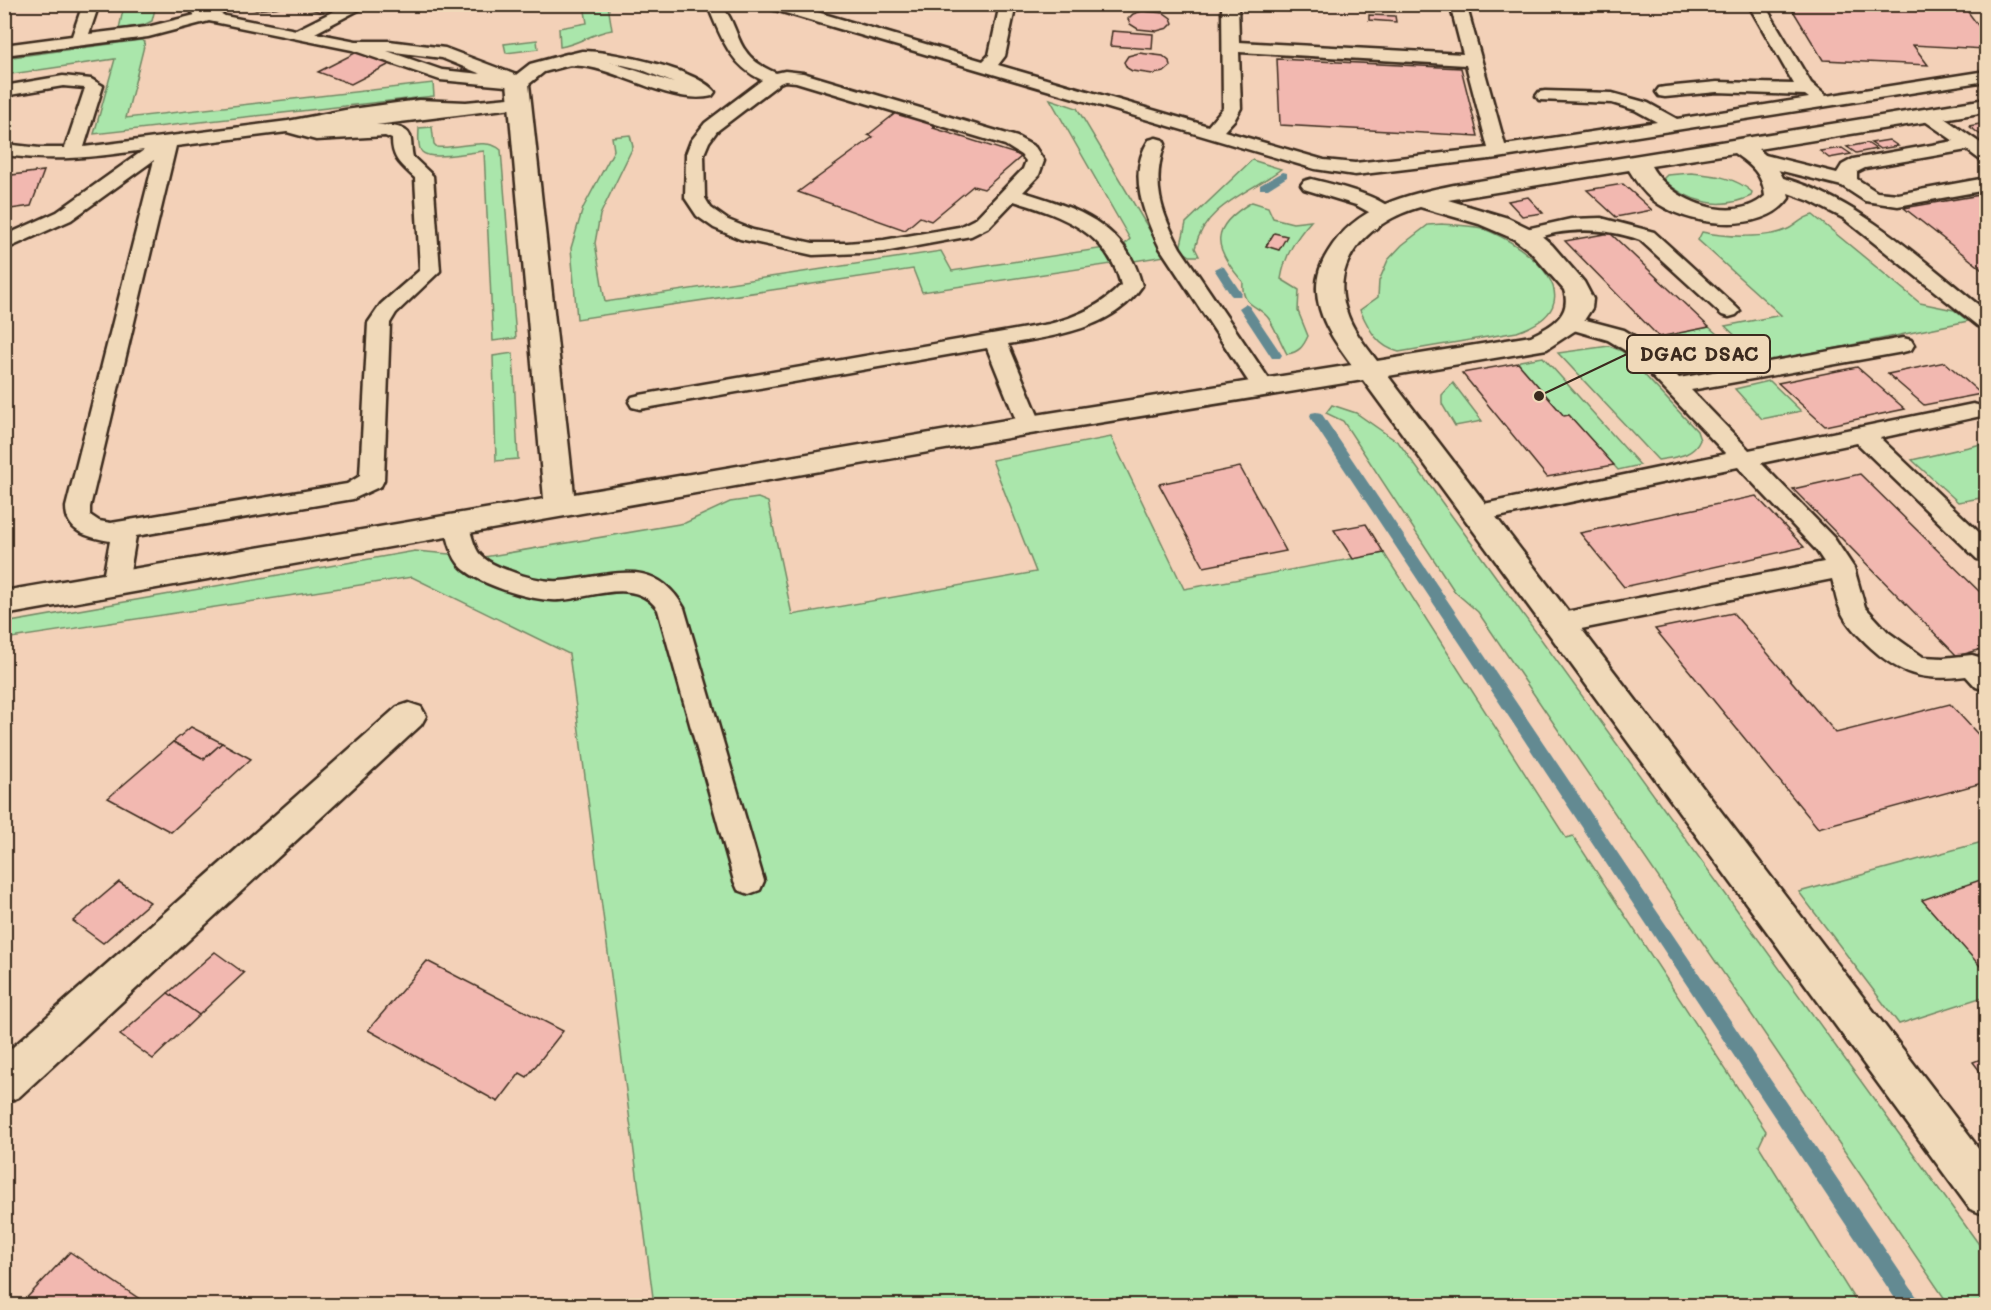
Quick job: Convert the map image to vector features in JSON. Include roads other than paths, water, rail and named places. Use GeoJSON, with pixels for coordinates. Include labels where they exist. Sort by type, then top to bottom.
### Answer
{"type":"FeatureCollection","features":[{"type":"Feature","properties":{"kind":"street"},"geometry":{"type":"LineString","coordinates":[[560,506],[519,92],[537,68],[567,60]]}},
{"type":"Feature","properties":{"kind":"street"},"geometry":{"type":"LineString","coordinates":[[1986,105],[1748,153],[1637,162],[1419,200],[1362,225],[1350,237],[1340,250],[1329,282],[1328,299],[1334,317],[1344,335],[1986,1193]]}},
{"type":"Feature","properties":{"kind":"street"},"geometry":{"type":"LineString","coordinates":[[1637,162],[1645,178],[1663,197],[1692,211],[1732,217],[1762,211],[1777,198],[1776,182],[1748,153]]}},
{"type":"Feature","properties":{"kind":"street"},"geometry":{"type":"LineString","coordinates":[[4,603],[1030,425],[1539,343],[1558,334],[1572,322],[1579,311],[1578,291],[1539,244],[1524,235],[1473,214],[1419,200]]}},
{"type":"Feature","properties":{"kind":"street"},"geometry":{"type":"LineString","coordinates":[[4,1083],[409,716]]}},
{"type":"Feature","properties":{"kind":"lane"},"geometry":{"type":"LineString","coordinates":[[79,41],[91,4]]}},
{"type":"Feature","properties":{"kind":"lane"},"geometry":{"type":"LineString","coordinates":[[300,34],[362,4]]}},
{"type":"Feature","properties":{"kind":"lane"},"geometry":{"type":"LineString","coordinates":[[771,4],[1322,165],[1355,169],[1498,152],[1673,124],[1816,95],[1986,76]]}},
{"type":"Feature","properties":{"kind":"lane"},"geometry":{"type":"LineString","coordinates":[[1212,132],[1233,108],[1230,4]]}},
{"type":"Feature","properties":{"kind":"lane"},"geometry":{"type":"LineString","coordinates":[[1458,4],[1498,152]]}},
{"type":"Feature","properties":{"kind":"lane"},"geometry":{"type":"LineString","coordinates":[[1756,4],[1816,95]]}},
{"type":"Feature","properties":{"kind":"lane"},"geometry":{"type":"LineString","coordinates":[[987,67],[997,56],[1007,5]]}},
{"type":"Feature","properties":{"kind":"lane"},"geometry":{"type":"LineString","coordinates":[[4,50],[148,32],[202,10],[356,46],[389,45],[445,53],[519,92]]}},
{"type":"Feature","properties":{"kind":"lane"},"geometry":{"type":"LineString","coordinates":[[718,11],[743,61],[755,71],[774,79]]}},
{"type":"Feature","properties":{"kind":"lane"},"geometry":{"type":"LineString","coordinates":[[1231,47],[1473,60]]}},
{"type":"Feature","properties":{"kind":"lane"},"geometry":{"type":"LineString","coordinates":[[567,60],[591,63],[676,89],[706,92],[743,103]]}},
{"type":"Feature","properties":{"kind":"lane"},"geometry":{"type":"LineString","coordinates":[[785,76],[797,77],[1011,141],[1028,151],[1035,161],[1032,171],[982,223],[964,232],[894,244],[847,249],[813,249],[747,235],[722,224],[704,212],[695,198],[695,154],[700,141],[711,128],[774,79],[785,76]]}},
{"type":"Feature","properties":{"kind":"lane"},"geometry":{"type":"LineString","coordinates":[[4,91],[74,80],[86,81],[93,86],[73,154]]}},
{"type":"Feature","properties":{"kind":"lane"},"geometry":{"type":"LineString","coordinates":[[1665,92],[1717,87],[1816,95]]}},
{"type":"Feature","properties":{"kind":"lane"},"geometry":{"type":"LineString","coordinates":[[4,148],[40,154],[73,154],[288,126],[345,115],[419,105],[466,107],[519,92]]}},
{"type":"Feature","properties":{"kind":"lane"},"geometry":{"type":"LineString","coordinates":[[1545,96],[1585,95],[1629,101],[1652,110],[1673,124]]}},
{"type":"Feature","properties":{"kind":"lane"},"geometry":{"type":"LineString","coordinates":[[1928,115],[1986,155]]}},
{"type":"Feature","properties":{"kind":"lane"},"geometry":{"type":"LineString","coordinates":[[168,141],[78,507],[78,518],[92,528],[111,532],[353,491],[372,480],[379,323],[383,312],[418,284],[430,271],[424,176],[405,162],[401,155],[401,136],[397,132],[387,130],[316,135],[288,126]]}},
{"type":"Feature","properties":{"kind":"lane"},"geometry":{"type":"LineString","coordinates":[[4,244],[64,216],[168,141]]}},
{"type":"Feature","properties":{"kind":"lane"},"geometry":{"type":"LineString","coordinates":[[1156,144],[1148,170],[1150,192],[1158,226],[1170,248],[1264,388]]}},
{"type":"Feature","properties":{"kind":"lane"},"geometry":{"type":"LineString","coordinates":[[1849,182],[1846,175],[1849,169],[1860,163],[1970,144]]}},
{"type":"Feature","properties":{"kind":"lane"},"geometry":{"type":"LineString","coordinates":[[1748,153],[1849,182],[1872,197],[1898,200],[1986,184]]}},
{"type":"Feature","properties":{"kind":"lane"},"geometry":{"type":"LineString","coordinates":[[1776,182],[1850,214],[1986,321]]}},
{"type":"Feature","properties":{"kind":"lane"},"geometry":{"type":"LineString","coordinates":[[1311,185],[1363,201],[1385,213]]}},
{"type":"Feature","properties":{"kind":"lane"},"geometry":{"type":"LineString","coordinates":[[640,402],[1076,324],[1122,298],[1132,286],[1131,274],[1116,248],[1104,236],[1068,214],[1010,194]]}},
{"type":"Feature","properties":{"kind":"lane"},"geometry":{"type":"LineString","coordinates":[[1524,235],[1565,224],[1584,223],[1606,224],[1631,230],[1647,236],[1729,311]]}},
{"type":"Feature","properties":{"kind":"lane"},"geometry":{"type":"LineString","coordinates":[[1572,322],[1616,335],[1639,349],[1740,458],[1825,544],[1841,568],[1848,586],[1851,606],[1864,624],[1900,659],[1920,668],[1982,669]]}},
{"type":"Feature","properties":{"kind":"lane"},"geometry":{"type":"LineString","coordinates":[[994,340],[1030,425]]}},
{"type":"Feature","properties":{"kind":"lane"},"geometry":{"type":"LineString","coordinates":[[1674,386],[1903,345]]}},
{"type":"Feature","properties":{"kind":"lane"},"geometry":{"type":"LineString","coordinates":[[1479,513],[1973,411]]}},
{"type":"Feature","properties":{"kind":"lane"},"geometry":{"type":"LineString","coordinates":[[1862,434],[1986,553]]}},
{"type":"Feature","properties":{"kind":"lane"},"geometry":{"type":"LineString","coordinates":[[456,524],[468,559],[492,575],[521,585],[558,591],[617,581],[642,584],[661,593],[671,608],[749,881]]}},
{"type":"Feature","properties":{"kind":"lane"},"geometry":{"type":"LineString","coordinates":[[115,584],[125,530]]}},
{"type":"Feature","properties":{"kind":"lane"},"geometry":{"type":"LineString","coordinates":[[1561,623],[1841,568]]}},
{"type":"Feature","properties":{"kind":"waterway"},"geometry":{"type":"LineString","coordinates":[[1264,187],[1283,175]]}},
{"type":"Feature","properties":{"kind":"waterway"},"geometry":{"type":"LineString","coordinates":[[1220,269],[1236,294]]}},
{"type":"Feature","properties":{"kind":"waterway"},"geometry":{"type":"LineString","coordinates":[[1245,308],[1276,355]]}},
{"type":"Feature","properties":{"kind":"waterway"},"geometry":{"type":"LineString","coordinates":[[1316,416],[1913,1306]]}},
{"type":"Feature","properties":{"kind":"place","name":"DGAC DSAC"},"geometry":{"type":"Point","coordinates":[1539,396]}}]}
